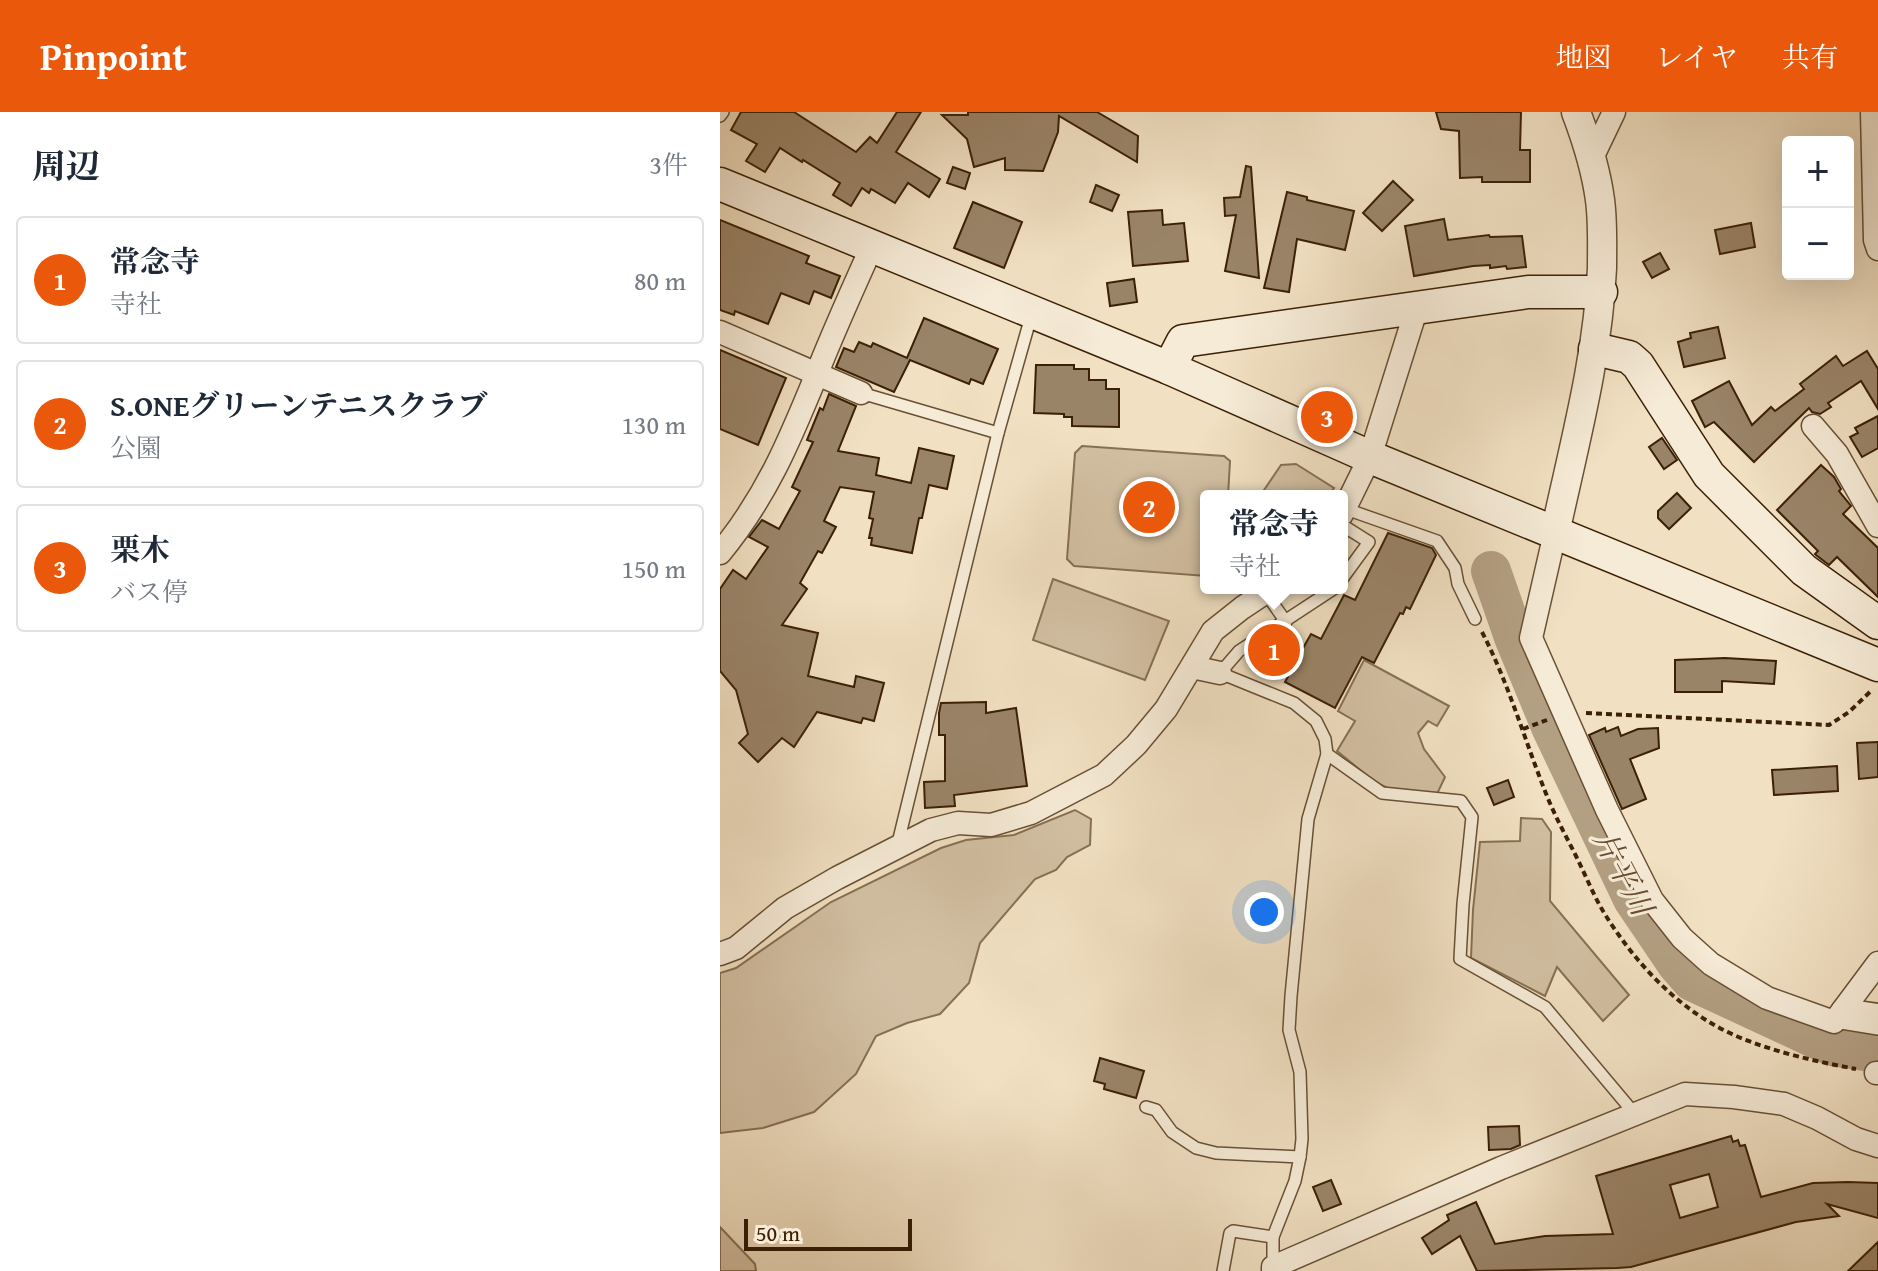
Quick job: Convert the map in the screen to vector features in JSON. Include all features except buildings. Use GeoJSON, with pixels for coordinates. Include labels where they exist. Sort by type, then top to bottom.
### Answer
{"type":"FeatureCollection","features":[{"type":"Feature","properties":{"kind":"main road"},"geometry":{"type":"LineString","coordinates":[[720,184],[1169,368],[1370,457],[1878,665]]}},
{"type":"Feature","properties":{"kind":"main road"},"geometry":{"type":"LineString","coordinates":[[1169,368],[1183,341],[1528,292],[1601,292]]}},
{"type":"Feature","properties":{"kind":"main road"},"geometry":{"type":"LineString","coordinates":[[1595,349],[1629,357],[1638,365],[1709,475],[1804,570],[1878,623]]}},
{"type":"Feature","properties":{"kind":"street"},"geometry":{"type":"LineString","coordinates":[[1576,112],[1592,158],[1600,203],[1601,292],[1595,349],[1531,638],[1607,810],[1652,900],[1682,938],[1711,964],[1767,998],[1838,1016],[1878,1015]]}},
{"type":"Feature","properties":{"kind":"street"},"geometry":{"type":"LineString","coordinates":[[1592,158],[1614,112]]}},
{"type":"Feature","properties":{"kind":"street"},"geometry":{"type":"LineString","coordinates":[[1872,112],[1875,240],[1878,249]]}},
{"type":"Feature","properties":{"kind":"street"},"geometry":{"type":"LineString","coordinates":[[720,553],[762,496],[792,435],[872,246]]}},
{"type":"Feature","properties":{"kind":"street"},"geometry":{"type":"LineString","coordinates":[[1348,505],[1370,457],[1417,307]]}},
{"type":"Feature","properties":{"kind":"street"},"geometry":{"type":"LineString","coordinates":[[720,332],[861,393]]}},
{"type":"Feature","properties":{"kind":"street"},"geometry":{"type":"LineString","coordinates":[[1813,426],[1837,454],[1878,526]]}},
{"type":"Feature","properties":{"kind":"street"},"geometry":{"type":"LineString","coordinates":[[720,954],[736,948],[785,908],[931,830],[958,823],[991,825],[1031,813],[1104,775],[1136,745],[1166,709],[1213,631],[1263,594]]}},
{"type":"Feature","properties":{"kind":"street"},"geometry":{"type":"LineString","coordinates":[[1192,667],[1220,673]]}},
{"type":"Feature","properties":{"kind":"street"},"geometry":{"type":"LineString","coordinates":[[1838,1016],[1878,963]]}},
{"type":"Feature","properties":{"kind":"street"},"geometry":{"type":"LineString","coordinates":[[1273,1269],[1501,1168],[1685,1094],[1784,1104],[1856,1139],[1878,1146]]}},
{"type":"Feature","properties":{"kind":"lane"},"geometry":{"type":"LineString","coordinates":[[897,847],[998,433],[1032,312]]}},
{"type":"Feature","properties":{"kind":"lane"},"geometry":{"type":"LineString","coordinates":[[861,393],[998,433]]}},
{"type":"Feature","properties":{"kind":"lane"},"geometry":{"type":"LineString","coordinates":[[1348,517],[1437,541],[1455,568],[1458,584],[1475,619]]}},
{"type":"Feature","properties":{"kind":"lane"},"geometry":{"type":"LineString","coordinates":[[1348,521],[1369,542],[1348,571]]}},
{"type":"Feature","properties":{"kind":"lane"},"geometry":{"type":"LineString","coordinates":[[1270,594],[1286,622]]}},
{"type":"Feature","properties":{"kind":"lane"},"geometry":{"type":"LineString","coordinates":[[1273,1269],[1273,1237],[1295,1181],[1302,1139],[1300,1072],[1289,1030],[1291,996],[1308,819],[1327,754],[1325,739],[1316,721],[1294,703],[1220,673],[1239,651],[1326,594]]}},
{"type":"Feature","properties":{"kind":"lane"},"geometry":{"type":"LineString","coordinates":[[1327,754],[1382,793],[1461,801],[1472,817],[1460,959],[1545,1007],[1634,1113]]}},
{"type":"Feature","properties":{"kind":"lane"},"geometry":{"type":"LineString","coordinates":[[1838,1016],[1878,1029]]}},
{"type":"Feature","properties":{"kind":"lane"},"geometry":{"type":"LineString","coordinates":[[1146,1107],[1156,1110],[1172,1132],[1196,1148],[1216,1153],[1300,1157]]}},
{"type":"Feature","properties":{"kind":"lane"},"geometry":{"type":"LineString","coordinates":[[1223,1271],[1230,1233],[1273,1237]]}},
{"type":"Feature","properties":{"kind":"path"},"geometry":{"type":"LineString","coordinates":[[1564,712],[1829,725],[1849,712],[1878,684]]}},
{"type":"Feature","properties":{"kind":"path"},"geometry":{"type":"LineString","coordinates":[[1523,729],[1533,726]]}},
{"type":"Feature","properties":{"kind":"shaded area"},"geometry":{"type":"Polygon","coordinates":[[[1082,446],[1224,456],[1230,461],[1228,490],[1200,490],[1200,576],[1074,566],[1067,559],[1075,453],[1082,446]]]}},
{"type":"Feature","properties":{"kind":"shaded area"},"geometry":{"type":"Polygon","coordinates":[[[1296,464],[1334,488],[1264,490],[1281,465],[1296,464]]]}},
{"type":"Feature","properties":{"kind":"shaded area"},"geometry":{"type":"Polygon","coordinates":[[[1053,579],[1169,621],[1145,680],[1033,640],[1053,579]]]}},
{"type":"Feature","properties":{"kind":"shaded area"},"geometry":{"type":"Polygon","coordinates":[[[1364,660],[1449,706],[1437,726],[1428,721],[1418,733],[1424,749],[1445,777],[1437,794],[1396,792],[1375,782],[1337,751],[1355,721],[1338,711],[1364,660]]]}},
{"type":"Feature","properties":{"kind":"shaded area"},"geometry":{"type":"Polygon","coordinates":[[[1075,810],[1091,819],[1090,845],[1067,857],[1056,870],[1035,879],[980,943],[969,983],[940,1014],[876,1036],[856,1074],[814,1112],[763,1128],[720,1133],[720,973],[736,968],[831,902],[941,848],[966,840],[1014,835],[1075,810]]]}},
{"type":"Feature","properties":{"kind":"shaded area"},"geometry":{"type":"Polygon","coordinates":[[[1521,818],[1542,819],[1551,832],[1550,901],[1629,995],[1603,1021],[1557,967],[1545,996],[1471,958],[1480,842],[1520,841],[1521,818]]]}},
{"type":"Feature","properties":{"kind":"shaded area"},"geometry":{"type":"Polygon","coordinates":[[[720,1227],[755,1264],[756,1271],[720,1271],[720,1227]]]}},
{"type":"Feature","properties":{"kind":"waterway","name":"片平川"},"geometry":{"type":"LineString","coordinates":[[1491,571],[1552,729],[1633,899],[1677,964],[1692,981],[1832,1046],[1878,1053]]}},
{"type":"Feature","properties":{"kind":"place","name":"栗木"},"geometry":{"type":"Point","coordinates":[1327,417]}},
{"type":"Feature","properties":{"kind":"place","name":"S.ONEグリーンテニスクラブ"},"geometry":{"type":"Point","coordinates":[1149,507]}},
{"type":"Feature","properties":{"kind":"place","name":"常念寺"},"geometry":{"type":"Point","coordinates":[1274,650]}}]}
